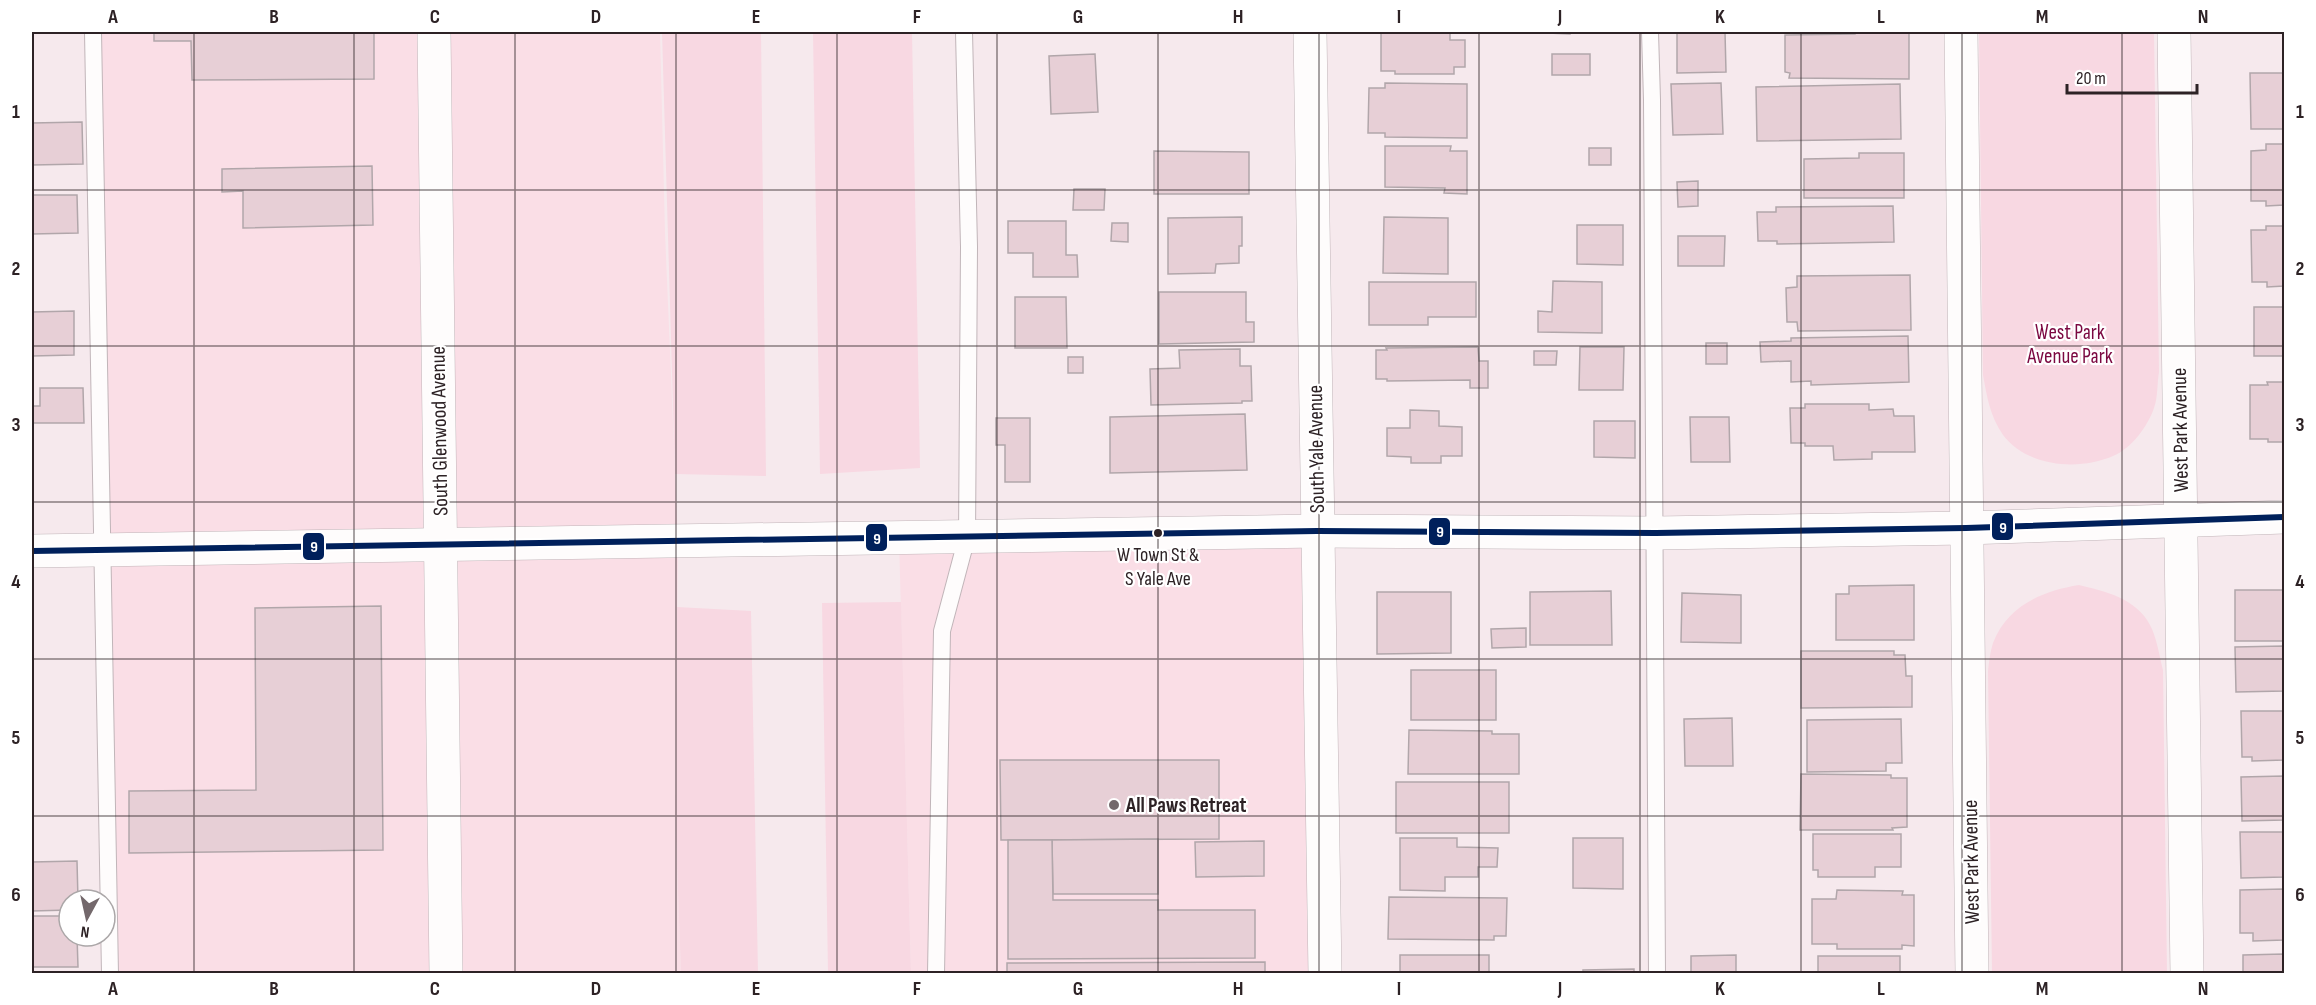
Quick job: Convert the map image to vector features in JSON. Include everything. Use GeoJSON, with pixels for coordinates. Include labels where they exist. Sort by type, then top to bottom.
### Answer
{"type":"FeatureCollection","features":[{"type":"Feature","properties":{"kind":"street","name":"South Glenwood Avenue"},"geometry":{"type":"LineString","coordinates":[[434,32],[446,974]]}},
{"type":"Feature","properties":{"kind":"street","name":"South Yale Avenue"},"geometry":{"type":"LineString","coordinates":[[1310,32],[1325,974]]}},
{"type":"Feature","properties":{"kind":"street","name":"West Park Avenue"},"geometry":{"type":"LineString","coordinates":[[1960,32],[1972,974]]}},
{"type":"Feature","properties":{"kind":"street","name":"West Park Avenue"},"geometry":{"type":"LineString","coordinates":[[2174,32],[2187,974]]}},
{"type":"Feature","properties":{"kind":"street"},"geometry":{"type":"LineString","coordinates":[[32,551],[1317,531],[1656,533],[1966,528],[2284,517]]}},
{"type":"Feature","properties":{"kind":"lane"},"geometry":{"type":"LineString","coordinates":[[93,32],[110,974]]}},
{"type":"Feature","properties":{"kind":"lane"},"geometry":{"type":"LineString","coordinates":[[936,974],[942,631],[967,537],[969,247],[964,32]]}},
{"type":"Feature","properties":{"kind":"lane"},"geometry":{"type":"LineString","coordinates":[[1650,32],[1656,533],[1657,974]]}},
{"type":"Feature","properties":{"kind":"shaded area"},"geometry":{"type":"Polygon","coordinates":[[[93,32],[660,32],[665,233],[678,542],[675,811],[681,973],[110,973],[110,948],[117,948],[117,888],[108,888],[93,32]]]}},
{"type":"Feature","properties":{"kind":"shaded area"},"geometry":{"type":"Polygon","coordinates":[[[1317,531],[1325,973],[911,973],[899,539],[1317,531]]]}},
{"type":"Feature","properties":{"kind":"green space"},"geometry":{"type":"Polygon","coordinates":[[[662,32],[761,32],[766,476],[675,474],[662,32]]]}},
{"type":"Feature","properties":{"kind":"green space"},"geometry":{"type":"Polygon","coordinates":[[[813,32],[912,32],[920,468],[820,474],[813,32]]]}},
{"type":"Feature","properties":{"kind":"green space","name":"West Park Avenue Park"},"geometry":{"type":"Polygon","coordinates":[[[1979,32],[2154,32],[2159,372],[2157,395],[2151,415],[2138,436],[2120,453],[2099,461],[2085,464],[2054,463],[2026,454],[2013,446],[2003,435],[1990,406],[1983,375],[1979,32]]]}},
{"type":"Feature","properties":{"kind":"green space"},"geometry":{"type":"Polygon","coordinates":[[[2079,585],[2109,593],[2129,602],[2144,616],[2156,641],[2163,670],[2167,973],[1992,973],[1988,671],[1991,650],[1999,630],[2007,619],[2027,602],[2052,591],[2079,585]]]}},
{"type":"Feature","properties":{"kind":"green space"},"geometry":{"type":"Polygon","coordinates":[[[901,602],[911,973],[828,973],[822,603],[901,602]]]}},
{"type":"Feature","properties":{"kind":"green space"},"geometry":{"type":"Polygon","coordinates":[[[677,607],[751,611],[758,973],[681,973],[675,811],[677,607]]]}},
{"type":"Feature","properties":{"kind":"building"},"geometry":{"type":"Polygon","coordinates":[[[154,32],[374,32],[374,79],[192,80],[191,41],[154,41],[154,32]]]}},
{"type":"Feature","properties":{"kind":"building"},"geometry":{"type":"Polygon","coordinates":[[[1381,32],[1450,32],[1450,40],[1465,40],[1465,67],[1454,67],[1454,74],[1395,74],[1395,71],[1381,71],[1381,32]]]}},
{"type":"Feature","properties":{"kind":"building"},"geometry":{"type":"Polygon","coordinates":[[[1570,32],[1570,34],[1548,33],[1570,32]]]}},
{"type":"Feature","properties":{"kind":"building"},"geometry":{"type":"Polygon","coordinates":[[[1677,32],[1725,32],[1726,72],[1677,73],[1677,32]]]}},
{"type":"Feature","properties":{"kind":"building"},"geometry":{"type":"Polygon","coordinates":[[[1855,32],[1909,32],[1909,79],[1789,78],[1790,73],[1785,72],[1785,35],[1855,34],[1855,32]]]}},
{"type":"Feature","properties":{"kind":"building"},"geometry":{"type":"Polygon","coordinates":[[[1095,54],[1098,112],[1051,114],[1049,56],[1095,54]]]}},
{"type":"Feature","properties":{"kind":"building"},"geometry":{"type":"Polygon","coordinates":[[[1552,54],[1590,54],[1590,75],[1552,75],[1552,54]]]}},
{"type":"Feature","properties":{"kind":"building"},"geometry":{"type":"Polygon","coordinates":[[[2250,73],[2284,73],[2284,129],[2251,129],[2250,73]]]}},
{"type":"Feature","properties":{"kind":"building"},"geometry":{"type":"Polygon","coordinates":[[[1385,83],[1467,84],[1467,138],[1385,137],[1385,133],[1368,133],[1369,88],[1385,88],[1385,83]]]}},
{"type":"Feature","properties":{"kind":"building"},"geometry":{"type":"Polygon","coordinates":[[[1721,83],[1723,134],[1673,135],[1671,84],[1721,83]]]}},
{"type":"Feature","properties":{"kind":"building"},"geometry":{"type":"Polygon","coordinates":[[[1900,84],[1901,139],[1757,141],[1756,87],[1900,84]]]}},
{"type":"Feature","properties":{"kind":"building"},"geometry":{"type":"Polygon","coordinates":[[[82,122],[83,164],[32,165],[32,123],[82,122]]]}},
{"type":"Feature","properties":{"kind":"building"},"geometry":{"type":"Polygon","coordinates":[[[2266,144],[2284,144],[2284,205],[2266,206],[2266,201],[2251,201],[2251,151],[2266,150],[2266,144]]]}},
{"type":"Feature","properties":{"kind":"building"},"geometry":{"type":"Polygon","coordinates":[[[1385,146],[1451,146],[1450,151],[1467,151],[1467,194],[1444,193],[1445,188],[1385,187],[1385,146]]]}},
{"type":"Feature","properties":{"kind":"building"},"geometry":{"type":"Polygon","coordinates":[[[1589,148],[1611,148],[1611,165],[1589,165],[1589,148]]]}},
{"type":"Feature","properties":{"kind":"building"},"geometry":{"type":"Polygon","coordinates":[[[1154,151],[1249,152],[1249,194],[1154,194],[1154,151]]]}},
{"type":"Feature","properties":{"kind":"building"},"geometry":{"type":"Polygon","coordinates":[[[1859,153],[1904,153],[1904,198],[1804,198],[1804,159],[1859,158],[1859,153]]]}},
{"type":"Feature","properties":{"kind":"building"},"geometry":{"type":"Polygon","coordinates":[[[372,166],[373,225],[243,228],[243,191],[222,192],[222,169],[372,166]]]}},
{"type":"Feature","properties":{"kind":"building"},"geometry":{"type":"Polygon","coordinates":[[[1698,181],[1698,206],[1678,207],[1677,182],[1698,181]]]}},
{"type":"Feature","properties":{"kind":"building"},"geometry":{"type":"Polygon","coordinates":[[[1074,189],[1105,189],[1104,210],[1073,210],[1074,189]]]}},
{"type":"Feature","properties":{"kind":"building"},"geometry":{"type":"Polygon","coordinates":[[[32,195],[77,195],[78,233],[32,234],[32,195]]]}},
{"type":"Feature","properties":{"kind":"building"},"geometry":{"type":"Polygon","coordinates":[[[1893,206],[1894,242],[1777,244],[1777,241],[1758,241],[1757,212],[1776,212],[1776,207],[1893,206]]]}},
{"type":"Feature","properties":{"kind":"building"},"geometry":{"type":"Polygon","coordinates":[[[1242,217],[1242,246],[1239,246],[1239,263],[1216,264],[1215,273],[1168,274],[1168,218],[1242,217]]]}},
{"type":"Feature","properties":{"kind":"building"},"geometry":{"type":"Polygon","coordinates":[[[1384,217],[1448,218],[1448,274],[1383,273],[1384,217]]]}},
{"type":"Feature","properties":{"kind":"building"},"geometry":{"type":"Polygon","coordinates":[[[1008,221],[1066,221],[1066,255],[1077,255],[1078,277],[1033,277],[1033,253],[1008,253],[1008,221]]]}},
{"type":"Feature","properties":{"kind":"building"},"geometry":{"type":"Polygon","coordinates":[[[1112,223],[1128,223],[1128,242],[1111,241],[1112,223]]]}},
{"type":"Feature","properties":{"kind":"building"},"geometry":{"type":"Polygon","coordinates":[[[1577,225],[1623,225],[1623,265],[1577,264],[1577,225]]]}},
{"type":"Feature","properties":{"kind":"building"},"geometry":{"type":"Polygon","coordinates":[[[2266,226],[2284,226],[2284,286],[2267,287],[2267,282],[2252,282],[2251,230],[2266,230],[2266,226]]]}},
{"type":"Feature","properties":{"kind":"building"},"geometry":{"type":"Polygon","coordinates":[[[1678,236],[1725,236],[1724,266],[1678,266],[1678,236]]]}},
{"type":"Feature","properties":{"kind":"building"},"geometry":{"type":"Polygon","coordinates":[[[1910,275],[1911,330],[1798,331],[1797,322],[1787,322],[1786,288],[1797,287],[1797,276],[1910,275]]]}},
{"type":"Feature","properties":{"kind":"building"},"geometry":{"type":"Polygon","coordinates":[[[1553,281],[1602,282],[1602,333],[1538,332],[1538,311],[1552,312],[1553,281]]]}},
{"type":"Feature","properties":{"kind":"building"},"geometry":{"type":"Polygon","coordinates":[[[1369,282],[1476,282],[1476,317],[1428,317],[1428,325],[1369,325],[1369,282]]]}},
{"type":"Feature","properties":{"kind":"building"},"geometry":{"type":"Polygon","coordinates":[[[1159,292],[1246,292],[1246,322],[1254,322],[1254,342],[1159,344],[1159,292]]]}},
{"type":"Feature","properties":{"kind":"building"},"geometry":{"type":"Polygon","coordinates":[[[1015,297],[1066,297],[1067,348],[1015,348],[1015,297]]]}},
{"type":"Feature","properties":{"kind":"building"},"geometry":{"type":"Polygon","coordinates":[[[2254,307],[2284,307],[2284,356],[2254,356],[2254,307]]]}},
{"type":"Feature","properties":{"kind":"building"},"geometry":{"type":"Polygon","coordinates":[[[74,311],[74,355],[32,356],[32,312],[74,311]]]}},
{"type":"Feature","properties":{"kind":"building"},"geometry":{"type":"Polygon","coordinates":[[[1908,336],[1909,382],[1811,385],[1811,381],[1791,382],[1791,361],[1761,362],[1760,342],[1791,341],[1791,338],[1908,336]]]}},
{"type":"Feature","properties":{"kind":"building"},"geometry":{"type":"Polygon","coordinates":[[[1706,343],[1727,343],[1727,364],[1706,364],[1706,343]]]}},
{"type":"Feature","properties":{"kind":"building"},"geometry":{"type":"Polygon","coordinates":[[[1478,347],[1479,361],[1488,361],[1488,388],[1470,388],[1470,380],[1387,381],[1387,379],[1376,379],[1376,350],[1478,347]]]}},
{"type":"Feature","properties":{"kind":"building"},"geometry":{"type":"Polygon","coordinates":[[[1580,347],[1624,347],[1623,390],[1579,390],[1580,347]]]}},
{"type":"Feature","properties":{"kind":"building"},"geometry":{"type":"Polygon","coordinates":[[[1240,349],[1240,366],[1251,366],[1252,401],[1151,405],[1150,369],[1180,368],[1179,350],[1240,349]]]}},
{"type":"Feature","properties":{"kind":"building"},"geometry":{"type":"Polygon","coordinates":[[[1534,351],[1557,351],[1556,365],[1534,365],[1534,351]]]}},
{"type":"Feature","properties":{"kind":"building"},"geometry":{"type":"Polygon","coordinates":[[[1068,357],[1083,357],[1083,373],[1068,373],[1068,357]]]}},
{"type":"Feature","properties":{"kind":"building"},"geometry":{"type":"Polygon","coordinates":[[[2267,382],[2284,382],[2284,442],[2250,439],[2250,385],[2268,385],[2267,382]]]}},
{"type":"Feature","properties":{"kind":"building"},"geometry":{"type":"Polygon","coordinates":[[[40,388],[83,388],[84,423],[32,423],[32,406],[40,406],[40,388]]]}},
{"type":"Feature","properties":{"kind":"building"},"geometry":{"type":"Polygon","coordinates":[[[1805,404],[1869,404],[1869,410],[1893,409],[1894,416],[1914,416],[1915,452],[1872,452],[1872,459],[1834,460],[1833,446],[1805,446],[1805,443],[1791,443],[1790,408],[1805,408],[1805,404]]]}},
{"type":"Feature","properties":{"kind":"building"},"geometry":{"type":"Polygon","coordinates":[[[1410,410],[1439,411],[1439,426],[1462,427],[1462,456],[1441,456],[1441,463],[1411,463],[1411,457],[1387,456],[1387,428],[1410,428],[1410,410]]]}},
{"type":"Feature","properties":{"kind":"building"},"geometry":{"type":"Polygon","coordinates":[[[1245,414],[1247,470],[1110,473],[1110,417],[1245,414]]]}},
{"type":"Feature","properties":{"kind":"building"},"geometry":{"type":"Polygon","coordinates":[[[1690,417],[1729,417],[1730,462],[1691,462],[1690,417]]]}},
{"type":"Feature","properties":{"kind":"building"},"geometry":{"type":"Polygon","coordinates":[[[996,418],[1030,418],[1030,482],[1005,482],[1005,445],[996,445],[996,418]]]}},
{"type":"Feature","properties":{"kind":"building"},"geometry":{"type":"Polygon","coordinates":[[[1594,421],[1635,421],[1635,458],[1594,457],[1594,421]]]}},
{"type":"Feature","properties":{"kind":"building"},"geometry":{"type":"Polygon","coordinates":[[[1914,585],[1914,640],[1836,640],[1836,594],[1849,594],[1849,586],[1914,585]]]}},
{"type":"Feature","properties":{"kind":"building"},"geometry":{"type":"Polygon","coordinates":[[[2235,590],[2284,590],[2284,641],[2235,641],[2235,590]]]}},
{"type":"Feature","properties":{"kind":"building"},"geometry":{"type":"Polygon","coordinates":[[[1611,591],[1612,645],[1530,645],[1530,592],[1611,591]]]}},
{"type":"Feature","properties":{"kind":"building"},"geometry":{"type":"Polygon","coordinates":[[[1377,592],[1451,592],[1451,653],[1377,654],[1377,592]]]}},
{"type":"Feature","properties":{"kind":"building"},"geometry":{"type":"Polygon","coordinates":[[[1682,593],[1741,595],[1741,643],[1681,642],[1682,593]]]}},
{"type":"Feature","properties":{"kind":"building"},"geometry":{"type":"Polygon","coordinates":[[[381,606],[383,850],[129,853],[129,791],[256,790],[255,608],[381,606]]]}},
{"type":"Feature","properties":{"kind":"building"},"geometry":{"type":"Polygon","coordinates":[[[1526,628],[1526,647],[1492,648],[1491,629],[1526,628]]]}},
{"type":"Feature","properties":{"kind":"building"},"geometry":{"type":"Polygon","coordinates":[[[2284,646],[2284,691],[2236,692],[2235,647],[2284,646]]]}},
{"type":"Feature","properties":{"kind":"building"},"geometry":{"type":"Polygon","coordinates":[[[1801,651],[1894,651],[1894,655],[1905,655],[1906,676],[1912,676],[1912,707],[1801,708],[1801,651]]]}},
{"type":"Feature","properties":{"kind":"building"},"geometry":{"type":"Polygon","coordinates":[[[1411,670],[1496,670],[1496,720],[1411,720],[1411,670]]]}},
{"type":"Feature","properties":{"kind":"building"},"geometry":{"type":"Polygon","coordinates":[[[2241,711],[2284,711],[2284,760],[2252,761],[2252,757],[2242,757],[2241,711]]]}},
{"type":"Feature","properties":{"kind":"building"},"geometry":{"type":"Polygon","coordinates":[[[1732,718],[1733,766],[1685,766],[1684,719],[1732,718]]]}},
{"type":"Feature","properties":{"kind":"building"},"geometry":{"type":"Polygon","coordinates":[[[1901,719],[1902,763],[1886,763],[1886,771],[1807,772],[1807,720],[1901,719]]]}},
{"type":"Feature","properties":{"kind":"building"},"geometry":{"type":"Polygon","coordinates":[[[1409,730],[1492,731],[1492,734],[1519,734],[1519,774],[1408,774],[1409,730]]]}},
{"type":"Feature","properties":{"kind":"building"},"geometry":{"type":"Polygon","coordinates":[[[1000,760],[1219,760],[1219,839],[1001,840],[1000,760]]]}},
{"type":"Feature","properties":{"kind":"building"},"geometry":{"type":"Polygon","coordinates":[[[1801,774],[1891,775],[1891,778],[1907,778],[1907,827],[1892,828],[1893,830],[1800,830],[1801,774]]]}},
{"type":"Feature","properties":{"kind":"building"},"geometry":{"type":"Polygon","coordinates":[[[2284,776],[2284,820],[2242,821],[2241,777],[2284,776]]]}},
{"type":"Feature","properties":{"kind":"building"},"geometry":{"type":"Polygon","coordinates":[[[1396,782],[1509,782],[1509,833],[1396,833],[1396,782]]]}},
{"type":"Feature","properties":{"kind":"building"},"geometry":{"type":"Polygon","coordinates":[[[2240,832],[2284,832],[2284,877],[2241,878],[2240,832]]]}},
{"type":"Feature","properties":{"kind":"building"},"geometry":{"type":"Polygon","coordinates":[[[1813,834],[1901,834],[1901,867],[1875,867],[1875,877],[1818,877],[1818,870],[1813,870],[1813,834]]]}},
{"type":"Feature","properties":{"kind":"building"},"geometry":{"type":"Polygon","coordinates":[[[1400,838],[1457,838],[1457,847],[1498,848],[1497,867],[1478,867],[1478,877],[1445,877],[1445,891],[1400,890],[1400,838]]]}},
{"type":"Feature","properties":{"kind":"building"},"geometry":{"type":"Polygon","coordinates":[[[1573,838],[1623,838],[1623,889],[1573,888],[1573,838]]]}},
{"type":"Feature","properties":{"kind":"building"},"geometry":{"type":"Polygon","coordinates":[[[1158,839],[1158,894],[1053,894],[1052,840],[1158,839]]]}},
{"type":"Feature","properties":{"kind":"building"},"geometry":{"type":"Polygon","coordinates":[[[1008,840],[1052,840],[1053,900],[1158,900],[1158,910],[1255,910],[1255,958],[1008,959],[1008,840]]]}},
{"type":"Feature","properties":{"kind":"building"},"geometry":{"type":"Polygon","coordinates":[[[1264,841],[1264,876],[1196,877],[1195,842],[1264,841]]]}},
{"type":"Feature","properties":{"kind":"building"},"geometry":{"type":"Polygon","coordinates":[[[77,861],[78,888],[57,888],[57,910],[32,911],[32,862],[77,861]]]}},
{"type":"Feature","properties":{"kind":"building"},"geometry":{"type":"Polygon","coordinates":[[[2284,889],[2284,940],[2253,941],[2253,933],[2240,933],[2240,890],[2284,889]]]}},
{"type":"Feature","properties":{"kind":"building"},"geometry":{"type":"Polygon","coordinates":[[[1837,890],[1903,891],[1902,895],[1914,895],[1914,946],[1902,945],[1902,949],[1837,949],[1837,944],[1812,944],[1812,899],[1836,899],[1837,890]]]}},
{"type":"Feature","properties":{"kind":"building"},"geometry":{"type":"Polygon","coordinates":[[[1389,897],[1507,898],[1506,936],[1494,936],[1494,940],[1388,939],[1389,897]]]}},
{"type":"Feature","properties":{"kind":"building"},"geometry":{"type":"Polygon","coordinates":[[[32,916],[57,916],[57,948],[77,948],[78,967],[32,967],[32,916]]]}},
{"type":"Feature","properties":{"kind":"building"},"geometry":{"type":"Polygon","coordinates":[[[2284,954],[2284,974],[2243,974],[2243,955],[2284,954]]]}},
{"type":"Feature","properties":{"kind":"building"},"geometry":{"type":"Polygon","coordinates":[[[1400,955],[1489,955],[1489,974],[1400,974],[1400,955]]]}},
{"type":"Feature","properties":{"kind":"building"},"geometry":{"type":"Polygon","coordinates":[[[1736,955],[1736,974],[1691,974],[1691,956],[1736,955]]]}},
{"type":"Feature","properties":{"kind":"building"},"geometry":{"type":"Polygon","coordinates":[[[1818,956],[1900,956],[1900,974],[1818,974],[1818,956]]]}},
{"type":"Feature","properties":{"kind":"building"},"geometry":{"type":"Polygon","coordinates":[[[1265,962],[1265,974],[1007,974],[1007,963],[1265,962]]]}},
{"type":"Feature","properties":{"kind":"building"},"geometry":{"type":"Polygon","coordinates":[[[1634,969],[1634,974],[1583,974],[1583,970],[1634,969]]]}},
{"type":"Feature","properties":{"kind":"transit line","name":"9"},"geometry":{"type":"LineString","coordinates":[[32,551],[1317,531],[1656,533],[1966,528],[2284,517]]}},
{"type":"Feature","properties":{"kind":"place","name":"W Town St & S Yale Ave"},"geometry":{"type":"Point","coordinates":[1158,533]}},
{"type":"Feature","properties":{"kind":"place","name":"All Paws Retreat"},"geometry":{"type":"Point","coordinates":[1114,805]}}]}
